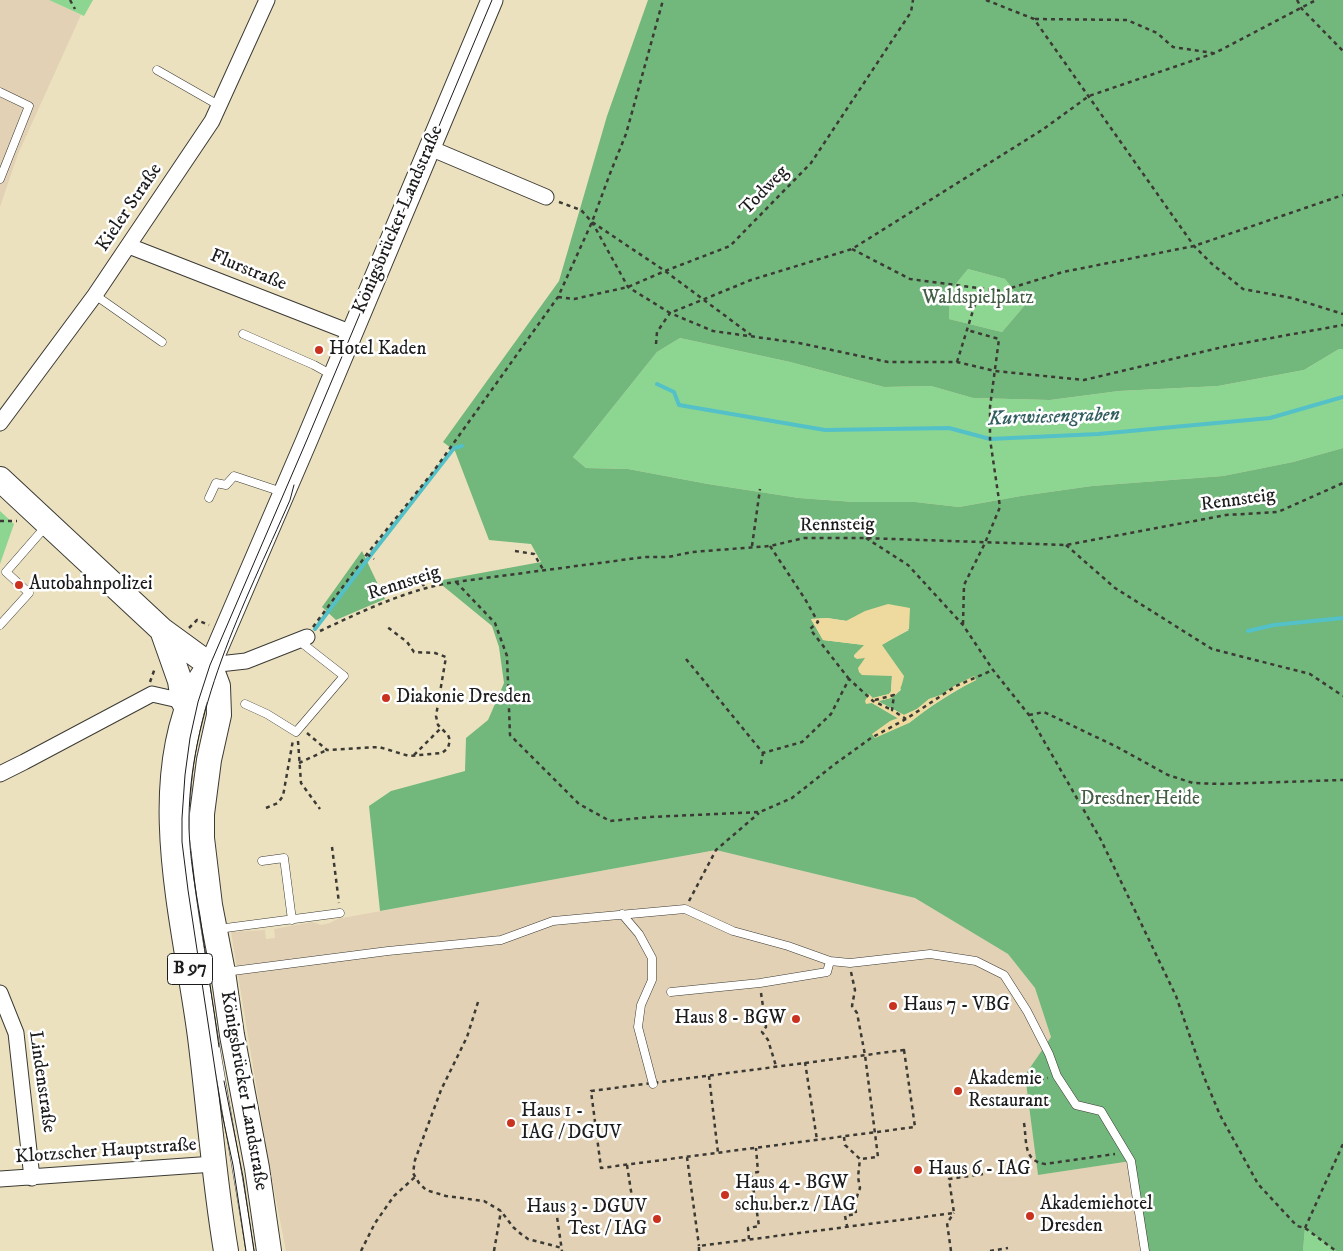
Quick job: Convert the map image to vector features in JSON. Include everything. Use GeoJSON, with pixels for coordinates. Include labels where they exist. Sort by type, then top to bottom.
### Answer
{"type":"FeatureCollection","features":[{"type":"Feature","properties":{"kind":"main road","name":"Königsbrücker Landstraße"},"geometry":{"type":"LineString","coordinates":[[269,1251],[257,1168],[214,930],[202,838],[202,814],[209,760],[219,715],[218,686],[210,665],[492,0]]}},
{"type":"Feature","properties":{"kind":"main road"},"geometry":{"type":"LineString","coordinates":[[0,479],[162,630],[210,665]]}},
{"type":"Feature","properties":{"kind":"main road"},"geometry":{"type":"LineString","coordinates":[[162,630],[180,681],[178,702]]}},
{"type":"Feature","properties":{"kind":"main road","name":"B 97"},"geometry":{"type":"LineString","coordinates":[[178,702],[196,686],[210,665]]}},
{"type":"Feature","properties":{"kind":"main road","name":"Königsbrücker Landstraße"},"geometry":{"type":"LineString","coordinates":[[178,702],[180,735],[172,774],[171,809],[175,864],[200,1038],[226,1251]]}},
{"type":"Feature","properties":{"kind":"street","name":"Kieler Straße"},"geometry":{"type":"LineString","coordinates":[[0,423],[95,295],[212,122],[267,0]]}},
{"type":"Feature","properties":{"kind":"street"},"geometry":{"type":"LineString","coordinates":[[430,148],[546,197]]}},
{"type":"Feature","properties":{"kind":"street","name":"Flurstraße"},"geometry":{"type":"LineString","coordinates":[[129,246],[352,333]]}},
{"type":"Feature","properties":{"kind":"street"},"geometry":{"type":"LineString","coordinates":[[210,665],[246,661],[305,635]]}},
{"type":"Feature","properties":{"kind":"street"},"geometry":{"type":"LineString","coordinates":[[0,774],[152,694],[178,702]]}},
{"type":"Feature","properties":{"kind":"street","name":"Lindenstraße"},"geometry":{"type":"LineString","coordinates":[[0,993],[16,1033],[32,1178]]}},
{"type":"Feature","properties":{"kind":"street","name":"Klotzscher Hauptstraße"},"geometry":{"type":"LineString","coordinates":[[0,1180],[214,1164]]}},
{"type":"Feature","properties":{"kind":"lane"},"geometry":{"type":"LineString","coordinates":[[157,70],[220,106]]}},
{"type":"Feature","properties":{"kind":"lane"},"geometry":{"type":"LineString","coordinates":[[0,92],[29,106],[0,179]]}},
{"type":"Feature","properties":{"kind":"lane"},"geometry":{"type":"LineString","coordinates":[[95,295],[162,342]]}},
{"type":"Feature","properties":{"kind":"lane"},"geometry":{"type":"LineString","coordinates":[[243,334],[314,365],[334,376]]}},
{"type":"Feature","properties":{"kind":"lane"},"geometry":{"type":"LineString","coordinates":[[209,498],[216,483],[226,485],[234,476],[284,492]]}},
{"type":"Feature","properties":{"kind":"lane"},"geometry":{"type":"LineString","coordinates":[[0,625],[29,593],[6,572],[48,524]]}},
{"type":"Feature","properties":{"kind":"lane"},"geometry":{"type":"LineString","coordinates":[[245,704],[297,730],[344,676],[305,635]]}},
{"type":"Feature","properties":{"kind":"lane"},"geometry":{"type":"LineString","coordinates":[[210,665],[210,678],[191,749],[185,815],[187,857],[225,1107],[240,1184],[250,1251]]}},
{"type":"Feature","properties":{"kind":"lane"},"geometry":{"type":"LineString","coordinates":[[178,702],[191,749]]}},
{"type":"Feature","properties":{"kind":"lane"},"geometry":{"type":"LineString","coordinates":[[262,861],[284,858],[292,920]]}},
{"type":"Feature","properties":{"kind":"lane"},"geometry":{"type":"LineString","coordinates":[[223,972],[388,951],[501,940],[553,921],[685,908],[734,931],[788,946],[830,961],[850,963],[930,954],[976,961],[1004,976],[1027,1011],[1057,1076],[1076,1105],[1102,1111],[1126,1152],[1131,1161],[1145,1251]]}},
{"type":"Feature","properties":{"kind":"lane"},"geometry":{"type":"LineString","coordinates":[[214,930],[340,913]]}},
{"type":"Feature","properties":{"kind":"lane"},"geometry":{"type":"LineString","coordinates":[[622,914],[639,934],[652,958],[652,980],[641,1005],[638,1027],[653,1084]]}},
{"type":"Feature","properties":{"kind":"lane"},"geometry":{"type":"LineString","coordinates":[[671,992],[760,983],[827,972],[830,961]]}},
{"type":"Feature","properties":{"kind":"path"},"geometry":{"type":"LineString","coordinates":[[70,0],[75,9]]}},
{"type":"Feature","properties":{"kind":"path"},"geometry":{"type":"LineString","coordinates":[[305,635],[433,472],[558,297],[592,222],[610,171],[626,134],[663,0]]}},
{"type":"Feature","properties":{"kind":"path","name":"Todweg"},"geometry":{"type":"LineString","coordinates":[[558,297],[574,299],[628,287],[665,270],[730,246],[810,163],[911,12],[913,0]]}},
{"type":"Feature","properties":{"kind":"path"},"geometry":{"type":"LineString","coordinates":[[986,0],[1034,19],[1127,20],[1157,33],[1173,47],[1215,53]]}},
{"type":"Feature","properties":{"kind":"path"},"geometry":{"type":"LineString","coordinates":[[1297,0],[1302,9],[1343,51]]}},
{"type":"Feature","properties":{"kind":"path"},"geometry":{"type":"LineString","coordinates":[[656,344],[657,332],[670,313],[751,280],[852,249],[1042,130],[1089,96],[1215,53],[1316,0]]}},
{"type":"Feature","properties":{"kind":"path"},"geometry":{"type":"LineString","coordinates":[[1034,19],[1194,246],[1212,264],[1243,289],[1292,298],[1343,314]]}},
{"type":"Feature","properties":{"kind":"path"},"geometry":{"type":"LineString","coordinates":[[852,249],[910,279],[1001,291],[1063,272],[1194,246],[1343,195]]}},
{"type":"Feature","properties":{"kind":"path"},"geometry":{"type":"LineString","coordinates":[[546,197],[581,210],[592,222],[628,287],[670,313],[713,331],[799,343],[888,362],[957,362],[995,370],[1084,380],[1227,346],[1343,325]]}},
{"type":"Feature","properties":{"kind":"path"},"geometry":{"type":"LineString","coordinates":[[592,222],[665,270],[701,300],[752,337]]}},
{"type":"Feature","properties":{"kind":"path"},"geometry":{"type":"LineString","coordinates":[[957,362],[980,288]]}},
{"type":"Feature","properties":{"kind":"path"},"geometry":{"type":"LineString","coordinates":[[963,625],[964,585],[1000,507],[990,439],[990,407],[999,340],[967,330]]}},
{"type":"Feature","properties":{"kind":"path","name":"Rennsteig"},"geometry":{"type":"LineString","coordinates":[[305,635],[425,588],[456,582],[646,558],[668,557],[692,552],[770,546],[804,538],[864,538],[1066,545],[1226,515],[1278,512],[1343,483]]}},
{"type":"Feature","properties":{"kind":"path"},"geometry":{"type":"LineString","coordinates":[[752,546],[760,489]]}},
{"type":"Feature","properties":{"kind":"path"},"geometry":{"type":"LineString","coordinates":[[0,521],[20,521]]}},
{"type":"Feature","properties":{"kind":"path"},"geometry":{"type":"LineString","coordinates":[[864,538],[908,565],[963,625],[993,670],[1029,715],[1101,840],[1176,996],[1204,1077],[1220,1116],[1258,1184],[1297,1226],[1305,1228],[1336,1251]]}},
{"type":"Feature","properties":{"kind":"path"},"geometry":{"type":"LineString","coordinates":[[1066,545],[1115,588],[1212,649],[1310,674],[1343,696]]}},
{"type":"Feature","properties":{"kind":"path"},"geometry":{"type":"LineString","coordinates":[[770,546],[818,622],[810,629],[849,679],[873,701],[906,719]]}},
{"type":"Feature","properties":{"kind":"path"},"geometry":{"type":"LineString","coordinates":[[515,551],[534,554],[544,571]]}},
{"type":"Feature","properties":{"kind":"path"},"geometry":{"type":"LineString","coordinates":[[369,555],[374,559]]}},
{"type":"Feature","properties":{"kind":"path"},"geometry":{"type":"LineString","coordinates":[[415,582],[421,581],[425,588]]}},
{"type":"Feature","properties":{"kind":"path"},"geometry":{"type":"LineString","coordinates":[[456,582],[495,623],[507,656],[510,735],[579,804],[610,821],[650,817],[760,812]]}},
{"type":"Feature","properties":{"kind":"path"},"geometry":{"type":"LineString","coordinates":[[188,630],[197,620],[224,632]]}},
{"type":"Feature","properties":{"kind":"path"},"geometry":{"type":"LineString","coordinates":[[299,763],[327,750],[379,747],[413,756],[442,752],[448,748],[450,740],[448,735],[438,725],[436,716],[446,657],[435,653],[414,652],[407,642],[386,626]]}},
{"type":"Feature","properties":{"kind":"path"},"geometry":{"type":"LineString","coordinates":[[686,659],[763,753],[761,764]]}},
{"type":"Feature","properties":{"kind":"path"},"geometry":{"type":"LineString","coordinates":[[685,908],[716,850],[760,812],[792,798],[864,743],[906,719],[956,686],[993,670]]}},
{"type":"Feature","properties":{"kind":"path"},"geometry":{"type":"LineString","coordinates":[[763,753],[802,742],[831,714],[849,679]]}},
{"type":"Feature","properties":{"kind":"path"},"geometry":{"type":"LineString","coordinates":[[873,701],[894,695],[892,710]]}},
{"type":"Feature","properties":{"kind":"path"},"geometry":{"type":"LineString","coordinates":[[1029,715],[1044,712],[1117,747],[1168,775],[1193,783],[1220,784],[1343,780]]}},
{"type":"Feature","properties":{"kind":"path"},"geometry":{"type":"LineString","coordinates":[[413,756],[441,728]]}},
{"type":"Feature","properties":{"kind":"path"},"geometry":{"type":"LineString","coordinates":[[297,730],[327,750]]}},
{"type":"Feature","properties":{"kind":"path"},"geometry":{"type":"LineString","coordinates":[[297,730],[300,783],[320,809]]}},
{"type":"Feature","properties":{"kind":"path"},"geometry":{"type":"LineString","coordinates":[[266,808],[278,803],[283,796],[297,730]]}},
{"type":"Feature","properties":{"kind":"path"},"geometry":{"type":"LineString","coordinates":[[332,847],[340,913]]}},
{"type":"Feature","properties":{"kind":"path"},"geometry":{"type":"LineString","coordinates":[[853,979],[855,990],[852,1006],[857,1013],[865,1055],[878,1157],[860,1160]]}},
{"type":"Feature","properties":{"kind":"path"},"geometry":{"type":"LineString","coordinates":[[478,1002],[466,1037],[441,1090],[415,1160],[413,1173],[426,1190],[446,1196],[484,1201],[502,1211],[513,1227],[528,1239],[562,1250],[556,1210]]}},
{"type":"Feature","properties":{"kind":"path"},"geometry":{"type":"LineString","coordinates":[[763,1002],[766,1026],[762,1032],[768,1040],[776,1066]]}},
{"type":"Feature","properties":{"kind":"path"},"geometry":{"type":"LineString","coordinates":[[904,1050],[915,1127],[601,1168],[590,1091],[653,1084],[904,1050]]}},
{"type":"Feature","properties":{"kind":"path"},"geometry":{"type":"LineString","coordinates":[[806,1062],[817,1140]]}},
{"type":"Feature","properties":{"kind":"path"},"geometry":{"type":"LineString","coordinates":[[708,1076],[718,1153]]}},
{"type":"Feature","properties":{"kind":"path"},"geometry":{"type":"LineString","coordinates":[[1016,1084],[1057,1076]]}},
{"type":"Feature","properties":{"kind":"path"},"geometry":{"type":"LineString","coordinates":[[1024,1123],[1029,1157],[1035,1163],[1045,1164],[1126,1152]]}},
{"type":"Feature","properties":{"kind":"path"},"geometry":{"type":"LineString","coordinates":[[844,1137],[845,1145],[860,1160]]}},
{"type":"Feature","properties":{"kind":"path"},"geometry":{"type":"LineString","coordinates":[[1305,1228],[1343,1144]]}},
{"type":"Feature","properties":{"kind":"path"},"geometry":{"type":"LineString","coordinates":[[750,1239],[748,1228],[759,1226],[751,1172],[758,1172],[756,1148]]}},
{"type":"Feature","properties":{"kind":"path"},"geometry":{"type":"LineString","coordinates":[[687,1157],[699,1251]]}},
{"type":"Feature","properties":{"kind":"path"},"geometry":{"type":"LineString","coordinates":[[847,1227],[845,1216],[856,1214],[855,1202],[860,1188],[858,1178],[860,1160]]}},
{"type":"Feature","properties":{"kind":"path"},"geometry":{"type":"LineString","coordinates":[[627,1165],[633,1204]]}},
{"type":"Feature","properties":{"kind":"path"},"geometry":{"type":"LineString","coordinates":[[951,1251],[947,1223],[954,1213],[949,1179],[983,1174]]}},
{"type":"Feature","properties":{"kind":"path"},"geometry":{"type":"LineString","coordinates":[[362,1251],[375,1223],[394,1196],[415,1176]]}},
{"type":"Feature","properties":{"kind":"path"},"geometry":{"type":"LineString","coordinates":[[494,1251],[502,1211]]}},
{"type":"Feature","properties":{"kind":"path"},"geometry":{"type":"LineString","coordinates":[[699,1246],[954,1213]]}},
{"type":"Feature","properties":{"kind":"path"},"geometry":{"type":"LineString","coordinates":[[990,1251],[1008,1248]]}},
{"type":"Feature","properties":{"kind":"shaded area"},"geometry":{"type":"Polygon","coordinates":[[[0,0],[49,0],[81,15],[18,154],[0,207],[0,0]]]}},
{"type":"Feature","properties":{"kind":"shaded area"},"geometry":{"type":"Polygon","coordinates":[[[716,850],[915,898],[1008,954],[1035,988],[1051,1037],[1025,1075],[1038,1175],[1131,1161],[1145,1251],[286,1251],[269,1164],[231,932],[265,930],[266,939],[275,938],[274,929],[313,922],[321,925],[337,919],[716,850]]]}},
{"type":"Feature","properties":{"kind":"green space"},"geometry":{"type":"Polygon","coordinates":[[[49,0],[93,0],[84,16],[49,0]]]}},
{"type":"Feature","properties":{"kind":"green space","name":"Dresdner Heide"},"geometry":{"type":"Polygon","coordinates":[[[648,0],[1343,0],[1343,349],[1339,349],[1304,370],[1218,386],[1119,391],[1050,400],[973,398],[931,386],[884,387],[790,362],[680,338],[657,352],[573,457],[586,468],[628,469],[799,498],[854,502],[915,502],[959,507],[1092,486],[1223,476],[1293,462],[1343,448],[1343,1251],[1336,1251],[1305,1228],[1303,1251],[1145,1251],[1131,1161],[1038,1175],[1025,1075],[1051,1037],[1035,988],[1008,954],[915,898],[716,850],[380,911],[369,806],[391,791],[465,771],[466,738],[488,720],[504,683],[499,647],[492,626],[437,581],[541,562],[531,544],[489,540],[455,451],[443,442],[559,281],[607,116],[648,0]],[[968,269],[950,291],[949,319],[1002,332],[1025,305],[1005,279],[968,269]],[[827,618],[811,619],[823,640],[864,645],[865,658],[892,675],[891,692],[873,698],[872,703],[899,719],[909,723],[958,689],[976,680],[956,685],[904,715],[878,701],[891,698],[901,690],[881,645],[909,630],[827,618]]]}},
{"type":"Feature","properties":{"kind":"green space","name":"Waldspielplatz"},"geometry":{"type":"Polygon","coordinates":[[[968,269],[1005,279],[1025,305],[1002,332],[949,319],[950,291],[968,269]]]}},
{"type":"Feature","properties":{"kind":"green space"},"geometry":{"type":"Polygon","coordinates":[[[680,338],[790,362],[884,387],[931,386],[973,398],[1050,400],[1119,391],[1218,386],[1304,370],[1339,349],[1343,349],[1343,448],[1293,462],[1223,476],[1092,486],[959,507],[915,502],[854,502],[799,498],[628,469],[586,468],[573,457],[657,352],[680,338]]]}},
{"type":"Feature","properties":{"kind":"green space"},"geometry":{"type":"Polygon","coordinates":[[[0,511],[14,524],[0,564],[0,511]]]}},
{"type":"Feature","properties":{"kind":"green space"},"geometry":{"type":"Polygon","coordinates":[[[362,551],[385,599],[336,620],[322,607],[362,551]]]}},
{"type":"Feature","properties":{"kind":"green space"},"geometry":{"type":"Polygon","coordinates":[[[1305,1228],[1336,1251],[1303,1251],[1305,1228]]]}},
{"type":"Feature","properties":{"kind":"sand"},"geometry":{"type":"Polygon","coordinates":[[[888,604],[910,608],[909,629],[882,645],[904,676],[897,694],[879,701],[880,703],[904,715],[917,709],[929,699],[941,695],[974,676],[976,680],[929,707],[909,723],[875,738],[872,734],[890,721],[898,718],[872,703],[866,704],[865,701],[869,694],[873,698],[889,694],[892,676],[862,675],[858,668],[865,658],[857,659],[854,655],[864,645],[823,640],[811,619],[827,618],[846,621],[865,611],[888,604]]]}},
{"type":"Feature","properties":{"kind":"waterway","name":"Kurwiesengraben"},"geometry":{"type":"LineString","coordinates":[[657,384],[674,392],[679,405],[825,430],[949,428],[990,439],[1098,434],[1270,418],[1343,397]]}},
{"type":"Feature","properties":{"kind":"waterway"},"geometry":{"type":"LineString","coordinates":[[315,629],[454,448],[462,446]]}},
{"type":"Feature","properties":{"kind":"waterway"},"geometry":{"type":"LineString","coordinates":[[1248,631],[1274,625],[1343,618]]}},
{"type":"Feature","properties":{"kind":"tram line"},"geometry":{"type":"LineString","coordinates":[[246,1251],[233,1165],[221,1109],[182,842],[185,775],[190,738],[198,702],[210,665],[492,0]]}},
{"type":"Feature","properties":{"kind":"tram line"},"geometry":{"type":"LineString","coordinates":[[219,1047],[192,862],[189,829],[191,786],[197,743],[208,701],[222,660],[237,619],[290,500],[294,485]]}},
{"type":"Feature","properties":{"kind":"tram line"},"geometry":{"type":"LineString","coordinates":[[224,1081],[243,1177],[254,1251]]}},
{"type":"Feature","properties":{"kind":"place","name":"Hotel Kaden"},"geometry":{"type":"Point","coordinates":[319,350]}},
{"type":"Feature","properties":{"kind":"place","name":"Autobahnpolizei"},"geometry":{"type":"Point","coordinates":[19,585]}},
{"type":"Feature","properties":{"kind":"place","name":"Diakonie Dresden"},"geometry":{"type":"Point","coordinates":[386,698]}},
{"type":"Feature","properties":{"kind":"place","name":"Haus 7 - VBG"},"geometry":{"type":"Point","coordinates":[893,1006]}},
{"type":"Feature","properties":{"kind":"place","name":"Haus 8 - BGW"},"geometry":{"type":"Point","coordinates":[796,1019]}},
{"type":"Feature","properties":{"kind":"place","name":"Akademie Restaurant"},"geometry":{"type":"Point","coordinates":[958,1091]}},
{"type":"Feature","properties":{"kind":"place","name":"Haus 1 - IAG / DGUV"},"geometry":{"type":"Point","coordinates":[511,1123]}},
{"type":"Feature","properties":{"kind":"place","name":"Haus 6 - IAG"},"geometry":{"type":"Point","coordinates":[918,1170]}},
{"type":"Feature","properties":{"kind":"place","name":"Haus 4 - BGW schu.ber.z / IAG"},"geometry":{"type":"Point","coordinates":[725,1195]}},
{"type":"Feature","properties":{"kind":"place","name":"Akademiehotel Dresden"},"geometry":{"type":"Point","coordinates":[1030,1216]}},
{"type":"Feature","properties":{"kind":"place","name":"Haus 3 - DGUV Test / IAG"},"geometry":{"type":"Point","coordinates":[657,1219]}}]}
